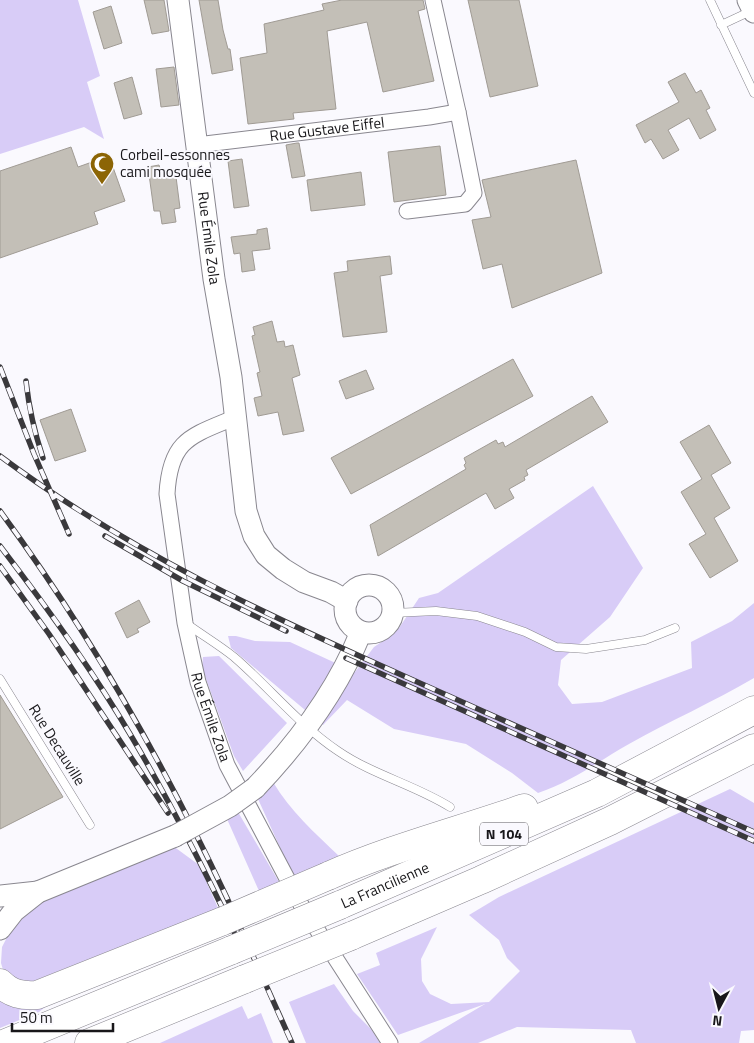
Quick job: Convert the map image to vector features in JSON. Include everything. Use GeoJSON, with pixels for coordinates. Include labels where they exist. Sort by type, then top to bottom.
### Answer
{"type":"FeatureCollection","features":[{"type":"Feature","properties":{"kind":"highway","name":"La Francilienne"},"geometry":{"type":"LineString","coordinates":[[6,1043],[340,905],[596,793],[754,710]]}},
{"type":"Feature","properties":{"kind":"highway","name":"N 104"},"geometry":{"type":"LineString","coordinates":[[89,1043],[351,936],[482,880],[610,821],[754,748]]}},
{"type":"Feature","properties":{"kind":"highway"},"geometry":{"type":"LineString","coordinates":[[0,983],[7,990],[16,994],[37,995],[223,921],[365,860],[496,818],[666,755]]}},
{"type":"Feature","properties":{"kind":"highway"},"geometry":{"type":"LineString","coordinates":[[140,1043],[222,1006],[245,979]]}},
{"type":"Feature","properties":{"kind":"street","name":"Rue Émile Zola"},"geometry":{"type":"LineString","coordinates":[[178,0],[214,279],[236,417],[244,501],[254,536],[266,555],[283,569],[304,582],[331,592],[347,601]]}},
{"type":"Feature","properties":{"kind":"street"},"geometry":{"type":"LineString","coordinates":[[407,210],[466,204],[474,193],[433,0]]}},
{"type":"Feature","properties":{"kind":"street","name":"Rue Gustave Eiffel"},"geometry":{"type":"LineString","coordinates":[[197,145],[458,112]]}},
{"type":"Feature","properties":{"kind":"street","name":"Rue Émile Zola"},"geometry":{"type":"LineString","coordinates":[[236,417],[197,433],[182,443],[173,458],[168,474],[167,494],[185,623],[198,682],[227,765],[300,903],[390,1043]]}},
{"type":"Feature","properties":{"kind":"street"},"geometry":{"type":"LineString","coordinates":[[366,586],[373,586],[381,589],[388,595],[392,603],[393,612],[391,619],[385,627],[377,632],[361,632],[350,624],[346,616],[347,601],[355,590],[366,586]]}},
{"type":"Feature","properties":{"kind":"street"},"geometry":{"type":"LineString","coordinates":[[0,929],[14,910],[38,892],[175,836],[230,806],[255,788],[281,761],[308,727],[342,675],[361,632]]}},
{"type":"Feature","properties":{"kind":"street"},"geometry":{"type":"LineString","coordinates":[[0,896],[38,892]]}},
{"type":"Feature","properties":{"kind":"street"},"geometry":{"type":"LineString","coordinates":[[0,918],[0,929]]}},
{"type":"Feature","properties":{"kind":"lane"},"geometry":{"type":"LineString","coordinates":[[710,0],[754,93]]}},
{"type":"Feature","properties":{"kind":"lane"},"geometry":{"type":"LineString","coordinates":[[721,25],[752,8]]}},
{"type":"Feature","properties":{"kind":"lane"},"geometry":{"type":"LineString","coordinates":[[393,612],[436,611],[477,616],[525,632],[556,647],[586,649],[645,640],[675,628]]}},
{"type":"Feature","properties":{"kind":"lane"},"geometry":{"type":"LineString","coordinates":[[185,623],[233,656],[317,736],[358,763],[430,795],[450,807]]}},
{"type":"Feature","properties":{"kind":"lane","name":"Rue Decauville"},"geometry":{"type":"LineString","coordinates":[[0,679],[90,825]]}},
{"type":"Feature","properties":{"kind":"shaded area"},"geometry":{"type":"Polygon","coordinates":[[[0,0],[78,0],[100,76],[87,82],[104,139],[84,127],[0,154],[0,0]]]}},
{"type":"Feature","properties":{"kind":"shaded area"},"geometry":{"type":"Polygon","coordinates":[[[593,486],[643,568],[610,617],[561,660],[558,685],[572,704],[602,702],[692,668],[691,642],[732,621],[754,603],[754,678],[550,788],[538,793],[512,773],[466,744],[394,729],[347,700],[323,725],[231,648],[228,636],[255,641],[290,642],[355,672],[374,647],[399,628],[419,598],[438,593],[593,486]]]}},
{"type":"Feature","properties":{"kind":"shaded area"},"geometry":{"type":"Polygon","coordinates":[[[219,656],[287,723],[243,771],[234,756],[202,668],[203,657],[219,656]]]}},
{"type":"Feature","properties":{"kind":"shaded area"},"geometry":{"type":"Polygon","coordinates":[[[273,782],[295,812],[339,856],[293,876],[258,799],[273,782]]]}},
{"type":"Feature","properties":{"kind":"shaded area"},"geometry":{"type":"Polygon","coordinates":[[[730,789],[754,803],[754,1030],[741,1031],[739,1043],[636,1043],[631,1030],[517,1027],[478,1043],[419,1043],[485,1004],[398,1035],[357,974],[380,965],[376,953],[437,927],[421,959],[422,981],[430,994],[451,1004],[489,1002],[520,971],[507,958],[499,940],[469,915],[499,897],[730,789]]]}},
{"type":"Feature","properties":{"kind":"shaded area"},"geometry":{"type":"Polygon","coordinates":[[[238,812],[279,882],[259,891],[227,819],[238,812]]]}},
{"type":"Feature","properties":{"kind":"shaded area"},"geometry":{"type":"Polygon","coordinates":[[[169,843],[199,865],[218,908],[26,984],[4,973],[1,963],[2,947],[16,920],[40,903],[169,843]]]}},
{"type":"Feature","properties":{"kind":"shaded area"},"geometry":{"type":"Polygon","coordinates":[[[334,984],[353,1011],[371,1029],[380,1043],[306,1043],[289,1002],[334,984]]]}},
{"type":"Feature","properties":{"kind":"shaded area"},"geometry":{"type":"Polygon","coordinates":[[[0,995],[50,1003],[39,1012],[0,1028],[0,995]]]}},
{"type":"Feature","properties":{"kind":"shaded area"},"geometry":{"type":"Polygon","coordinates":[[[242,1006],[248,1019],[261,1013],[273,1043],[160,1043],[242,1006]]]}},
{"type":"Feature","properties":{"kind":"building"},"geometry":{"type":"Polygon","coordinates":[[[144,0],[164,0],[169,31],[152,34],[144,0]]]}},
{"type":"Feature","properties":{"kind":"building"},"geometry":{"type":"Polygon","coordinates":[[[199,0],[218,0],[233,70],[212,74],[199,0]]]}},
{"type":"Feature","properties":{"kind":"building"},"geometry":{"type":"Polygon","coordinates":[[[342,0],[423,0],[425,9],[418,11],[434,81],[383,92],[367,22],[327,31],[336,109],[293,113],[294,119],[248,124],[240,58],[267,53],[264,24],[324,10],[322,4],[342,0]]]}},
{"type":"Feature","properties":{"kind":"building"},"geometry":{"type":"Polygon","coordinates":[[[468,0],[519,0],[538,86],[490,97],[468,0]]]}},
{"type":"Feature","properties":{"kind":"building"},"geometry":{"type":"Polygon","coordinates":[[[111,6],[122,43],[104,49],[93,12],[111,6]]]}},
{"type":"Feature","properties":{"kind":"building"},"geometry":{"type":"Polygon","coordinates":[[[174,67],[179,105],[161,107],[156,69],[174,67]]]}},
{"type":"Feature","properties":{"kind":"building"},"geometry":{"type":"Polygon","coordinates":[[[685,73],[696,93],[701,90],[710,108],[706,110],[716,130],[700,139],[689,118],[668,130],[679,150],[663,159],[651,139],[645,143],[636,125],[679,102],[668,82],[685,73]]]}},
{"type":"Feature","properties":{"kind":"building"},"geometry":{"type":"Polygon","coordinates":[[[132,77],[142,114],[124,119],[114,83],[132,77]]]}},
{"type":"Feature","properties":{"kind":"building"},"geometry":{"type":"Polygon","coordinates":[[[299,143],[305,176],[292,178],[286,145],[299,143]]]}},
{"type":"Feature","properties":{"kind":"building"},"geometry":{"type":"Polygon","coordinates":[[[440,146],[446,195],[394,202],[388,152],[440,146]]]}},
{"type":"Feature","properties":{"kind":"building"},"geometry":{"type":"Polygon","coordinates":[[[71,147],[78,167],[109,156],[125,201],[94,212],[98,224],[0,258],[0,171],[71,147]]]}},
{"type":"Feature","properties":{"kind":"building"},"geometry":{"type":"Polygon","coordinates":[[[242,159],[249,206],[234,208],[228,161],[242,159]]]}},
{"type":"Feature","properties":{"kind":"building"},"geometry":{"type":"Polygon","coordinates":[[[576,160],[602,273],[512,308],[502,264],[483,269],[472,220],[491,217],[482,180],[576,160]]]}},
{"type":"Feature","properties":{"kind":"building"},"geometry":{"type":"Polygon","coordinates":[[[159,165],[161,172],[175,169],[180,208],[174,209],[176,222],[162,224],[160,211],[154,211],[148,167],[159,165]]]}},
{"type":"Feature","properties":{"kind":"building"},"geometry":{"type":"Polygon","coordinates":[[[361,172],[365,205],[311,211],[307,180],[361,172]]]}},
{"type":"Feature","properties":{"kind":"building"},"geometry":{"type":"Polygon","coordinates":[[[267,228],[270,249],[252,251],[255,270],[242,272],[240,253],[234,254],[231,237],[257,234],[257,230],[267,228]]]}},
{"type":"Feature","properties":{"kind":"building"},"geometry":{"type":"Polygon","coordinates":[[[390,256],[392,274],[380,276],[387,332],[343,337],[334,273],[348,271],[347,261],[390,256]]]}},
{"type":"Feature","properties":{"kind":"building"},"geometry":{"type":"Polygon","coordinates":[[[272,321],[277,342],[284,341],[285,347],[293,345],[300,375],[292,378],[304,431],[283,435],[278,412],[258,416],[254,398],[262,396],[257,373],[260,372],[252,336],[255,335],[253,327],[272,321]]]}},
{"type":"Feature","properties":{"kind":"building"},"geometry":{"type":"Polygon","coordinates":[[[513,359],[533,396],[351,494],[331,458],[513,359]]]}},
{"type":"Feature","properties":{"kind":"building"},"geometry":{"type":"Polygon","coordinates":[[[366,370],[374,389],[346,399],[339,381],[366,370]]]}},
{"type":"Feature","properties":{"kind":"building"},"geometry":{"type":"Polygon","coordinates":[[[592,396],[608,422],[526,470],[528,475],[524,477],[525,480],[509,489],[514,498],[495,509],[486,493],[378,556],[370,525],[466,469],[464,458],[496,440],[498,444],[503,442],[505,447],[592,396]]]}},
{"type":"Feature","properties":{"kind":"building"},"geometry":{"type":"Polygon","coordinates":[[[71,409],[86,451],[55,461],[40,420],[71,409]]]}},
{"type":"Feature","properties":{"kind":"building"},"geometry":{"type":"Polygon","coordinates":[[[709,425],[731,463],[711,475],[730,508],[714,518],[738,561],[710,578],[689,544],[706,534],[681,492],[702,479],[680,442],[709,425]]]}},
{"type":"Feature","properties":{"kind":"building"},"geometry":{"type":"Polygon","coordinates":[[[139,600],[150,622],[137,629],[139,632],[127,638],[115,613],[139,600]]]}},
{"type":"Feature","properties":{"kind":"building"},"geometry":{"type":"Polygon","coordinates":[[[0,695],[63,797],[0,829],[0,695]]]}},
{"type":"Feature","properties":{"kind":"railway"},"geometry":{"type":"LineString","coordinates":[[0,367],[34,454],[69,534]]}},
{"type":"Feature","properties":{"kind":"railway"},"geometry":{"type":"LineString","coordinates":[[26,381],[32,420],[43,458]]}},
{"type":"Feature","properties":{"kind":"railway"},"geometry":{"type":"LineString","coordinates":[[0,456],[49,491],[98,522],[200,580],[252,606],[359,656],[754,832]]}},
{"type":"Feature","properties":{"kind":"railway"},"geometry":{"type":"LineString","coordinates":[[0,511],[94,650],[178,798],[227,898],[292,1043]]}},
{"type":"Feature","properties":{"kind":"railway"},"geometry":{"type":"LineString","coordinates":[[105,536],[183,581],[286,631]]}},
{"type":"Feature","properties":{"kind":"railway"},"geometry":{"type":"LineString","coordinates":[[0,546],[68,638],[130,734],[184,832],[234,932]]}},
{"type":"Feature","properties":{"kind":"railway"},"geometry":{"type":"LineString","coordinates":[[0,566],[49,634],[168,813]]}},
{"type":"Feature","properties":{"kind":"railway"},"geometry":{"type":"LineString","coordinates":[[346,658],[754,841]]}},
{"type":"Feature","properties":{"kind":"place","name":"Corbeil-essonnes cami mosquée"},"geometry":{"type":"Point","coordinates":[102,185]}}]}
